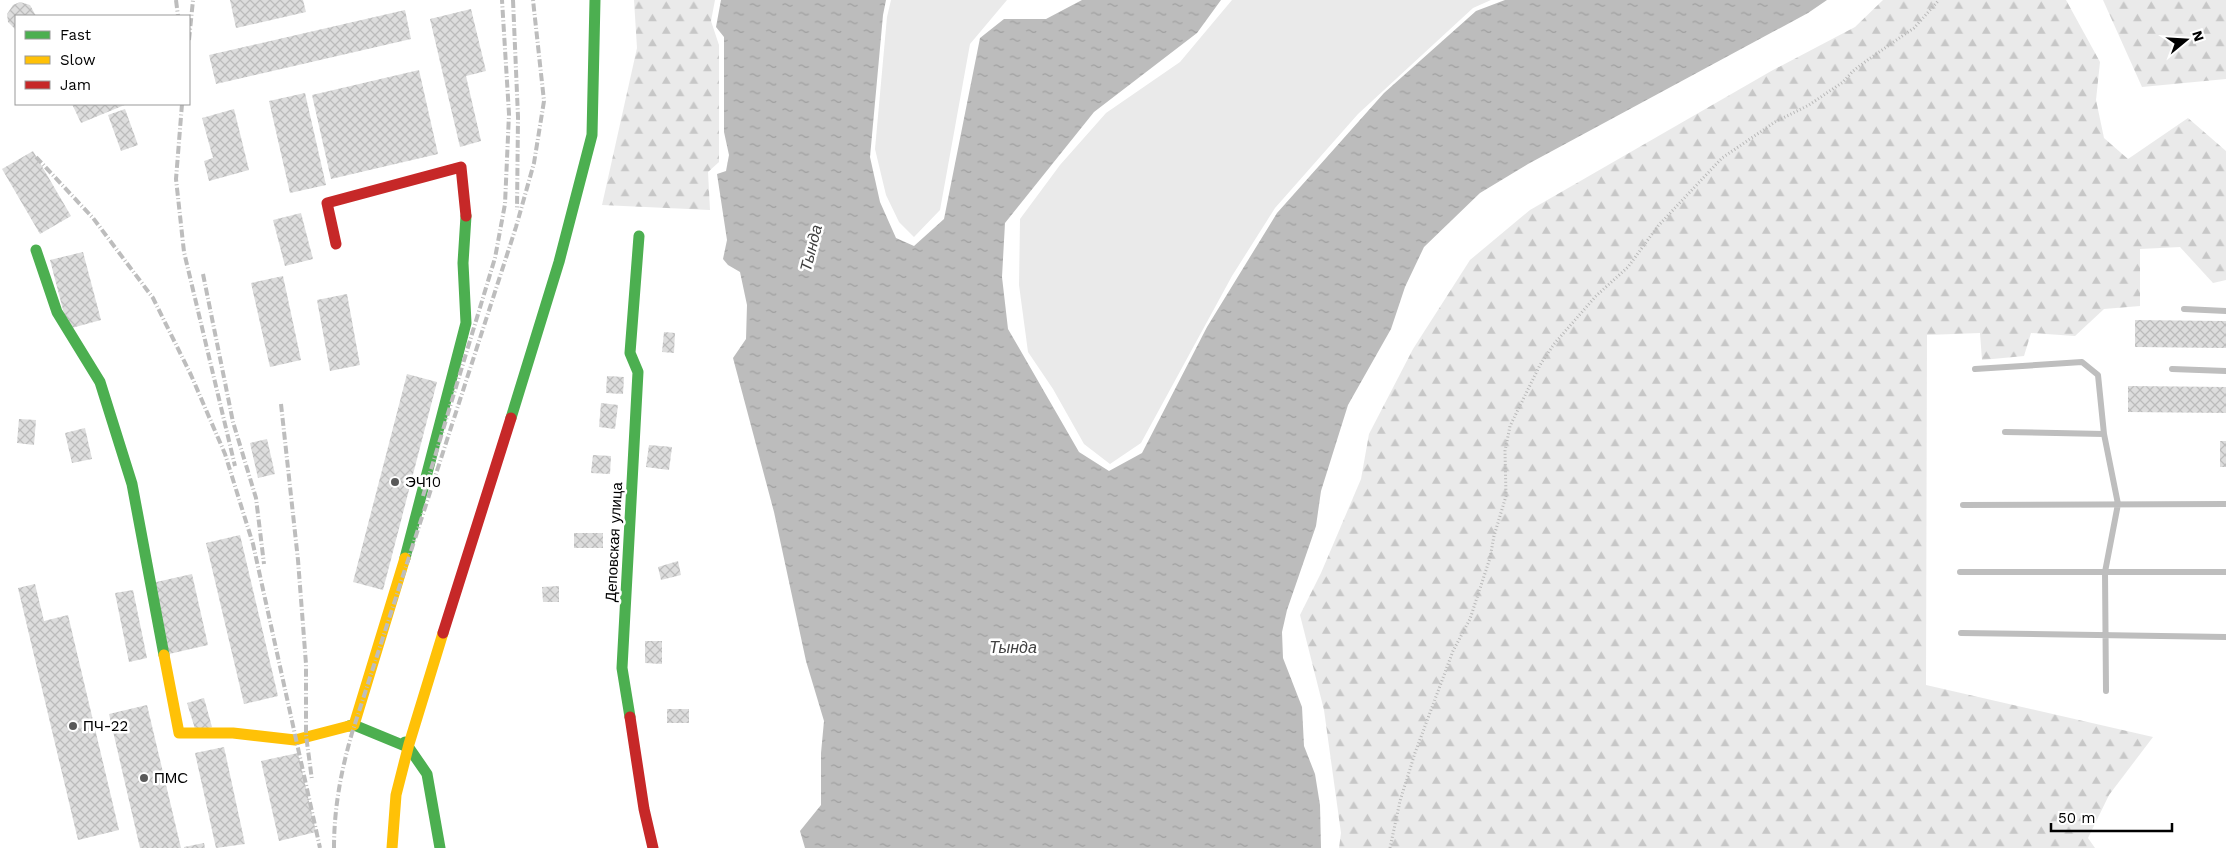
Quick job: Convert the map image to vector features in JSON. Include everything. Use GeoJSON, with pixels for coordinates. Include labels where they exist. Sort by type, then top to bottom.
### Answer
{"type":"FeatureCollection","features":[{"type":"Feature","properties":{"kind":"street"},"geometry":{"type":"LineString","coordinates":[[392,848],[396,795],[408,744],[559,262],[592,135],[596,0]]}},
{"type":"Feature","properties":{"kind":"street"},"geometry":{"type":"LineString","coordinates":[[336,244],[328,203],[461,167],[467,207],[463,263],[466,323],[401,572],[354,725]]}},
{"type":"Feature","properties":{"kind":"street","name":"Деповская улица"},"geometry":{"type":"LineString","coordinates":[[639,236],[630,353],[638,372],[622,668],[644,809],[653,848]]}},
{"type":"Feature","properties":{"kind":"street"},"geometry":{"type":"LineString","coordinates":[[36,250],[57,312],[84,353],[100,382],[132,484],[179,733],[233,733],[296,740],[354,725],[405,746],[405,742],[408,744]]}},
{"type":"Feature","properties":{"kind":"street"},"geometry":{"type":"LineString","coordinates":[[408,744],[427,774],[440,848]]}},
{"type":"Feature","properties":{"kind":"lane"},"geometry":{"type":"LineString","coordinates":[[2184,309],[2226,311]]}},
{"type":"Feature","properties":{"kind":"lane"},"geometry":{"type":"LineString","coordinates":[[1975,369],[2082,362],[2098,375],[2104,434],[2118,504],[2105,572],[2106,691]]}},
{"type":"Feature","properties":{"kind":"lane"},"geometry":{"type":"LineString","coordinates":[[2172,369],[2226,371]]}},
{"type":"Feature","properties":{"kind":"lane"},"geometry":{"type":"LineString","coordinates":[[2005,432],[2104,434]]}},
{"type":"Feature","properties":{"kind":"lane"},"geometry":{"type":"LineString","coordinates":[[1963,505],[2226,504]]}},
{"type":"Feature","properties":{"kind":"lane"},"geometry":{"type":"LineString","coordinates":[[1960,572],[2226,572]]}},
{"type":"Feature","properties":{"kind":"lane"},"geometry":{"type":"LineString","coordinates":[[1961,633],[2226,637]]}},
{"type":"Feature","properties":{"kind":"path"},"geometry":{"type":"LineString","coordinates":[[1390,848],[1400,801],[1415,753],[1453,651],[1470,619],[1490,558],[1494,536],[1506,496],[1505,452],[1510,426],[1536,373],[1554,344],[1596,296],[1628,267],[1658,226],[1722,158],[1775,122],[1809,106],[1843,82],[1869,58],[1914,28],[1939,0]]}},
{"type":"Feature","properties":{"kind":"green space"},"geometry":{"type":"Polygon","coordinates":[[[634,0],[715,0],[711,21],[719,45],[719,162],[708,172],[710,210],[602,205],[637,48],[634,0]]]}},
{"type":"Feature","properties":{"kind":"green space"},"geometry":{"type":"Polygon","coordinates":[[[891,0],[1007,0],[970,44],[940,210],[914,237],[899,222],[886,195],[875,149],[887,17],[891,0]]]}},
{"type":"Feature","properties":{"kind":"green space"},"geometry":{"type":"Polygon","coordinates":[[[1232,0],[1491,0],[1473,8],[1358,114],[1275,208],[1232,276],[1141,443],[1110,464],[1084,444],[1053,389],[1028,352],[1019,285],[1020,219],[1060,165],[1106,113],[1180,62],[1232,0]]]}},
{"type":"Feature","properties":{"kind":"green space"},"geometry":{"type":"Polygon","coordinates":[[[1883,0],[2066,0],[2100,62],[2096,100],[2104,138],[2128,159],[2188,118],[2226,151],[2226,280],[2213,283],[2180,247],[2140,249],[2140,306],[2104,309],[2075,336],[2031,333],[2024,356],[1982,360],[1980,333],[1927,335],[1926,685],[2153,737],[2109,795],[2088,838],[2095,848],[1339,848],[1341,833],[1324,710],[1300,615],[1321,573],[1361,479],[1369,434],[1413,349],[1470,260],[1530,210],[1773,70],[1855,27],[1883,0]]]}},
{"type":"Feature","properties":{"kind":"green space"},"geometry":{"type":"Polygon","coordinates":[[[2103,0],[2226,0],[2226,79],[2142,87],[2103,0]]]}},
{"type":"Feature","properties":{"kind":"water","name":"Тында"},"geometry":{"type":"Polygon","coordinates":[[[721,0],[886,0],[870,157],[880,202],[896,238],[914,246],[944,219],[980,38],[1004,19],[1046,19],[1082,0],[1221,0],[1197,33],[1094,112],[1005,223],[1002,277],[1008,329],[1079,452],[1109,471],[1142,453],[1207,327],[1277,213],[1384,93],[1476,11],[1505,0],[1827,0],[1808,13],[1528,164],[1480,193],[1424,247],[1405,287],[1391,329],[1348,405],[1321,491],[1316,526],[1287,610],[1282,632],[1283,658],[1302,707],[1304,746],[1315,774],[1320,805],[1321,848],[805,848],[800,831],[821,805],[821,753],[824,721],[806,661],[774,512],[733,358],[746,339],[747,305],[740,272],[728,265],[723,259],[727,240],[717,174],[726,171],[729,155],[724,132],[724,37],[716,27],[721,0]]]}},
{"type":"Feature","properties":{"kind":"building"},"geometry":{"type":"Polygon","coordinates":[[[230,0],[303,0],[306,12],[236,28],[230,0]]]}},
{"type":"Feature","properties":{"kind":"building"},"geometry":{"type":"Polygon","coordinates":[[[20,2],[30,5],[35,15],[15,15],[15,29],[8,22],[7,14],[13,5],[20,2]]]}},
{"type":"Feature","properties":{"kind":"building"},"geometry":{"type":"Polygon","coordinates":[[[471,9],[486,71],[466,76],[481,141],[460,147],[430,19],[471,9]]]}},
{"type":"Feature","properties":{"kind":"building"},"geometry":{"type":"Polygon","coordinates":[[[405,10],[411,39],[216,84],[209,55],[405,10]]]}},
{"type":"Feature","properties":{"kind":"building"},"geometry":{"type":"Polygon","coordinates":[[[419,70],[438,154],[331,179],[312,95],[419,70]]]}},
{"type":"Feature","properties":{"kind":"building"},"geometry":{"type":"Polygon","coordinates":[[[305,93],[326,185],[290,193],[269,101],[305,93]]]}},
{"type":"Feature","properties":{"kind":"building"},"geometry":{"type":"Polygon","coordinates":[[[72,105],[125,105],[81,123],[72,105]]]}},
{"type":"Feature","properties":{"kind":"building"},"geometry":{"type":"Polygon","coordinates":[[[125,109],[138,145],[121,151],[108,115],[125,109]]]}},
{"type":"Feature","properties":{"kind":"building"},"geometry":{"type":"Polygon","coordinates":[[[234,109],[249,170],[209,181],[204,161],[213,158],[202,118],[234,109]]]}},
{"type":"Feature","properties":{"kind":"building"},"geometry":{"type":"Polygon","coordinates":[[[33,151],[71,216],[40,234],[2,169],[33,151]]]}},
{"type":"Feature","properties":{"kind":"building"},"geometry":{"type":"Polygon","coordinates":[[[301,213],[313,259],[285,266],[273,220],[301,213]]]}},
{"type":"Feature","properties":{"kind":"building"},"geometry":{"type":"Polygon","coordinates":[[[83,252],[101,320],[68,329],[50,260],[83,252]]]}},
{"type":"Feature","properties":{"kind":"building"},"geometry":{"type":"Polygon","coordinates":[[[283,276],[301,360],[270,367],[251,283],[283,276]]]}},
{"type":"Feature","properties":{"kind":"building"},"geometry":{"type":"Polygon","coordinates":[[[347,294],[360,365],[330,371],[317,300],[347,294]]]}},
{"type":"Feature","properties":{"kind":"building"},"geometry":{"type":"Polygon","coordinates":[[[2135,320],[2226,321],[2226,348],[2135,347],[2135,320]]]}},
{"type":"Feature","properties":{"kind":"building"},"geometry":{"type":"Polygon","coordinates":[[[664,332],[675,333],[674,353],[662,352],[664,332]]]}},
{"type":"Feature","properties":{"kind":"building","name":"ЭЧ10"},"geometry":{"type":"Polygon","coordinates":[[[407,374],[437,382],[383,590],[353,582],[407,374]]]}},
{"type":"Feature","properties":{"kind":"building"},"geometry":{"type":"Polygon","coordinates":[[[607,376],[624,377],[623,394],[606,393],[607,376]]]}},
{"type":"Feature","properties":{"kind":"building"},"geometry":{"type":"Polygon","coordinates":[[[2128,386],[2226,387],[2226,413],[2128,412],[2128,386]]]}},
{"type":"Feature","properties":{"kind":"building"},"geometry":{"type":"Polygon","coordinates":[[[601,403],[618,405],[615,429],[599,427],[601,403]]]}},
{"type":"Feature","properties":{"kind":"building"},"geometry":{"type":"Polygon","coordinates":[[[19,419],[36,420],[34,445],[17,443],[19,419]]]}},
{"type":"Feature","properties":{"kind":"building"},"geometry":{"type":"Polygon","coordinates":[[[85,428],[92,459],[72,463],[65,433],[85,428]]]}},
{"type":"Feature","properties":{"kind":"building"},"geometry":{"type":"Polygon","coordinates":[[[267,439],[275,474],[258,478],[250,443],[267,439]]]}},
{"type":"Feature","properties":{"kind":"building"},"geometry":{"type":"Polygon","coordinates":[[[2220,441],[2226,441],[2226,467],[2220,467],[2220,441]]]}},
{"type":"Feature","properties":{"kind":"building"},"geometry":{"type":"Polygon","coordinates":[[[649,445],[672,447],[669,470],[646,467],[649,445]]]}},
{"type":"Feature","properties":{"kind":"building"},"geometry":{"type":"Polygon","coordinates":[[[593,455],[611,456],[610,474],[591,473],[593,455]]]}},
{"type":"Feature","properties":{"kind":"building"},"geometry":{"type":"Polygon","coordinates":[[[574,533],[603,533],[603,548],[574,548],[574,533]]]}},
{"type":"Feature","properties":{"kind":"building"},"geometry":{"type":"Polygon","coordinates":[[[240,535],[278,696],[244,704],[206,543],[240,535]]]}},
{"type":"Feature","properties":{"kind":"building"},"geometry":{"type":"Polygon","coordinates":[[[678,561],[681,575],[661,580],[658,567],[678,561]]]}},
{"type":"Feature","properties":{"kind":"building"},"geometry":{"type":"Polygon","coordinates":[[[192,574],[208,645],[169,654],[152,583],[192,574]]]}},
{"type":"Feature","properties":{"kind":"building","name":"ПЧ-22"},"geometry":{"type":"Polygon","coordinates":[[[35,584],[44,621],[68,615],[119,830],[78,840],[18,588],[35,584]]]}},
{"type":"Feature","properties":{"kind":"building"},"geometry":{"type":"Polygon","coordinates":[[[559,586],[559,602],[543,602],[542,587],[559,586]]]}},
{"type":"Feature","properties":{"kind":"building"},"geometry":{"type":"Polygon","coordinates":[[[133,590],[147,658],[129,662],[115,593],[133,590]]]}},
{"type":"Feature","properties":{"kind":"building"},"geometry":{"type":"Polygon","coordinates":[[[645,641],[662,641],[662,664],[645,663],[645,641]]]}},
{"type":"Feature","properties":{"kind":"building"},"geometry":{"type":"Polygon","coordinates":[[[204,698],[212,727],[196,732],[187,703],[204,698]]]}},
{"type":"Feature","properties":{"kind":"building","name":"ПМС"},"geometry":{"type":"Polygon","coordinates":[[[147,705],[181,848],[140,848],[109,714],[147,705]]]}},
{"type":"Feature","properties":{"kind":"building"},"geometry":{"type":"Polygon","coordinates":[[[667,709],[689,709],[689,723],[667,723],[667,709]]]}},
{"type":"Feature","properties":{"kind":"building"},"geometry":{"type":"Polygon","coordinates":[[[224,747],[245,844],[216,848],[195,753],[224,747]]]}},
{"type":"Feature","properties":{"kind":"building"},"geometry":{"type":"Polygon","coordinates":[[[298,753],[316,832],[279,841],[261,761],[298,753]]]}},
{"type":"Feature","properties":{"kind":"building"},"geometry":{"type":"Polygon","coordinates":[[[204,843],[205,848],[184,848],[184,847],[204,843]]]}},
{"type":"Feature","properties":{"kind":"railway"},"geometry":{"type":"LineString","coordinates":[[176,0],[178,15]]}},
{"type":"Feature","properties":{"kind":"railway"},"geometry":{"type":"LineString","coordinates":[[190,30],[193,0]]}},
{"type":"Feature","properties":{"kind":"railway"},"geometry":{"type":"LineString","coordinates":[[423,496],[495,258],[505,204],[509,114],[502,0]]}},
{"type":"Feature","properties":{"kind":"railway"},"geometry":{"type":"LineString","coordinates":[[513,0],[518,117],[517,210]]}},
{"type":"Feature","properties":{"kind":"railway"},"geometry":{"type":"LineString","coordinates":[[334,848],[335,818],[339,790],[352,733],[516,227],[534,163],[544,101],[533,0]]}},
{"type":"Feature","properties":{"kind":"railway"},"geometry":{"type":"LineString","coordinates":[[182,105],[176,179],[184,252],[235,466]]}},
{"type":"Feature","properties":{"kind":"railway"},"geometry":{"type":"LineString","coordinates":[[36,157],[93,218],[153,298],[191,375],[225,454],[253,544],[320,848]]}},
{"type":"Feature","properties":{"kind":"railway"},"geometry":{"type":"LineString","coordinates":[[203,274],[233,422],[256,498],[264,564]]}},
{"type":"Feature","properties":{"kind":"railway"},"geometry":{"type":"LineString","coordinates":[[281,404],[298,560],[306,664],[306,735],[312,780]]}},
{"type":"Feature","properties":{"kind":"traffic: fast"},"geometry":{"type":"LineString","coordinates":[[511,418],[559,262],[592,135],[595,0]]}},
{"type":"Feature","properties":{"kind":"traffic: fast"},"geometry":{"type":"LineString","coordinates":[[405,558],[466,323],[463,263],[466,216]]}},
{"type":"Feature","properties":{"kind":"traffic: fast"},"geometry":{"type":"LineString","coordinates":[[630,717],[622,668],[638,372],[630,353],[639,236]]}},
{"type":"Feature","properties":{"kind":"traffic: fast"},"geometry":{"type":"LineString","coordinates":[[36,250],[57,312],[100,382],[132,484],[164,655]]}},
{"type":"Feature","properties":{"kind":"traffic: fast"},"geometry":{"type":"LineString","coordinates":[[349,726],[354,725],[405,746],[405,742],[427,774],[440,848]]}},
{"type":"Feature","properties":{"kind":"traffic: slow"},"geometry":{"type":"LineString","coordinates":[[354,725],[405,558]]}},
{"type":"Feature","properties":{"kind":"traffic: slow"},"geometry":{"type":"LineString","coordinates":[[392,848],[396,795],[409,744],[443,633]]}},
{"type":"Feature","properties":{"kind":"traffic: slow"},"geometry":{"type":"LineString","coordinates":[[164,655],[179,733],[233,733],[295,740],[349,726]]}},
{"type":"Feature","properties":{"kind":"traffic: jam"},"geometry":{"type":"LineString","coordinates":[[336,244],[327,203],[461,167],[466,216]]}},
{"type":"Feature","properties":{"kind":"traffic: jam"},"geometry":{"type":"LineString","coordinates":[[443,633],[511,418]]}},
{"type":"Feature","properties":{"kind":"traffic: jam"},"geometry":{"type":"LineString","coordinates":[[630,717],[644,809],[653,848]]}},
{"type":"Feature","properties":{"kind":"place","name":"ЭЧ10"},"geometry":{"type":"Point","coordinates":[395,482]}},
{"type":"Feature","properties":{"kind":"place","name":"ПЧ-22"},"geometry":{"type":"Point","coordinates":[73,726]}},
{"type":"Feature","properties":{"kind":"place","name":"ПМС"},"geometry":{"type":"Point","coordinates":[144,778]}}]}
